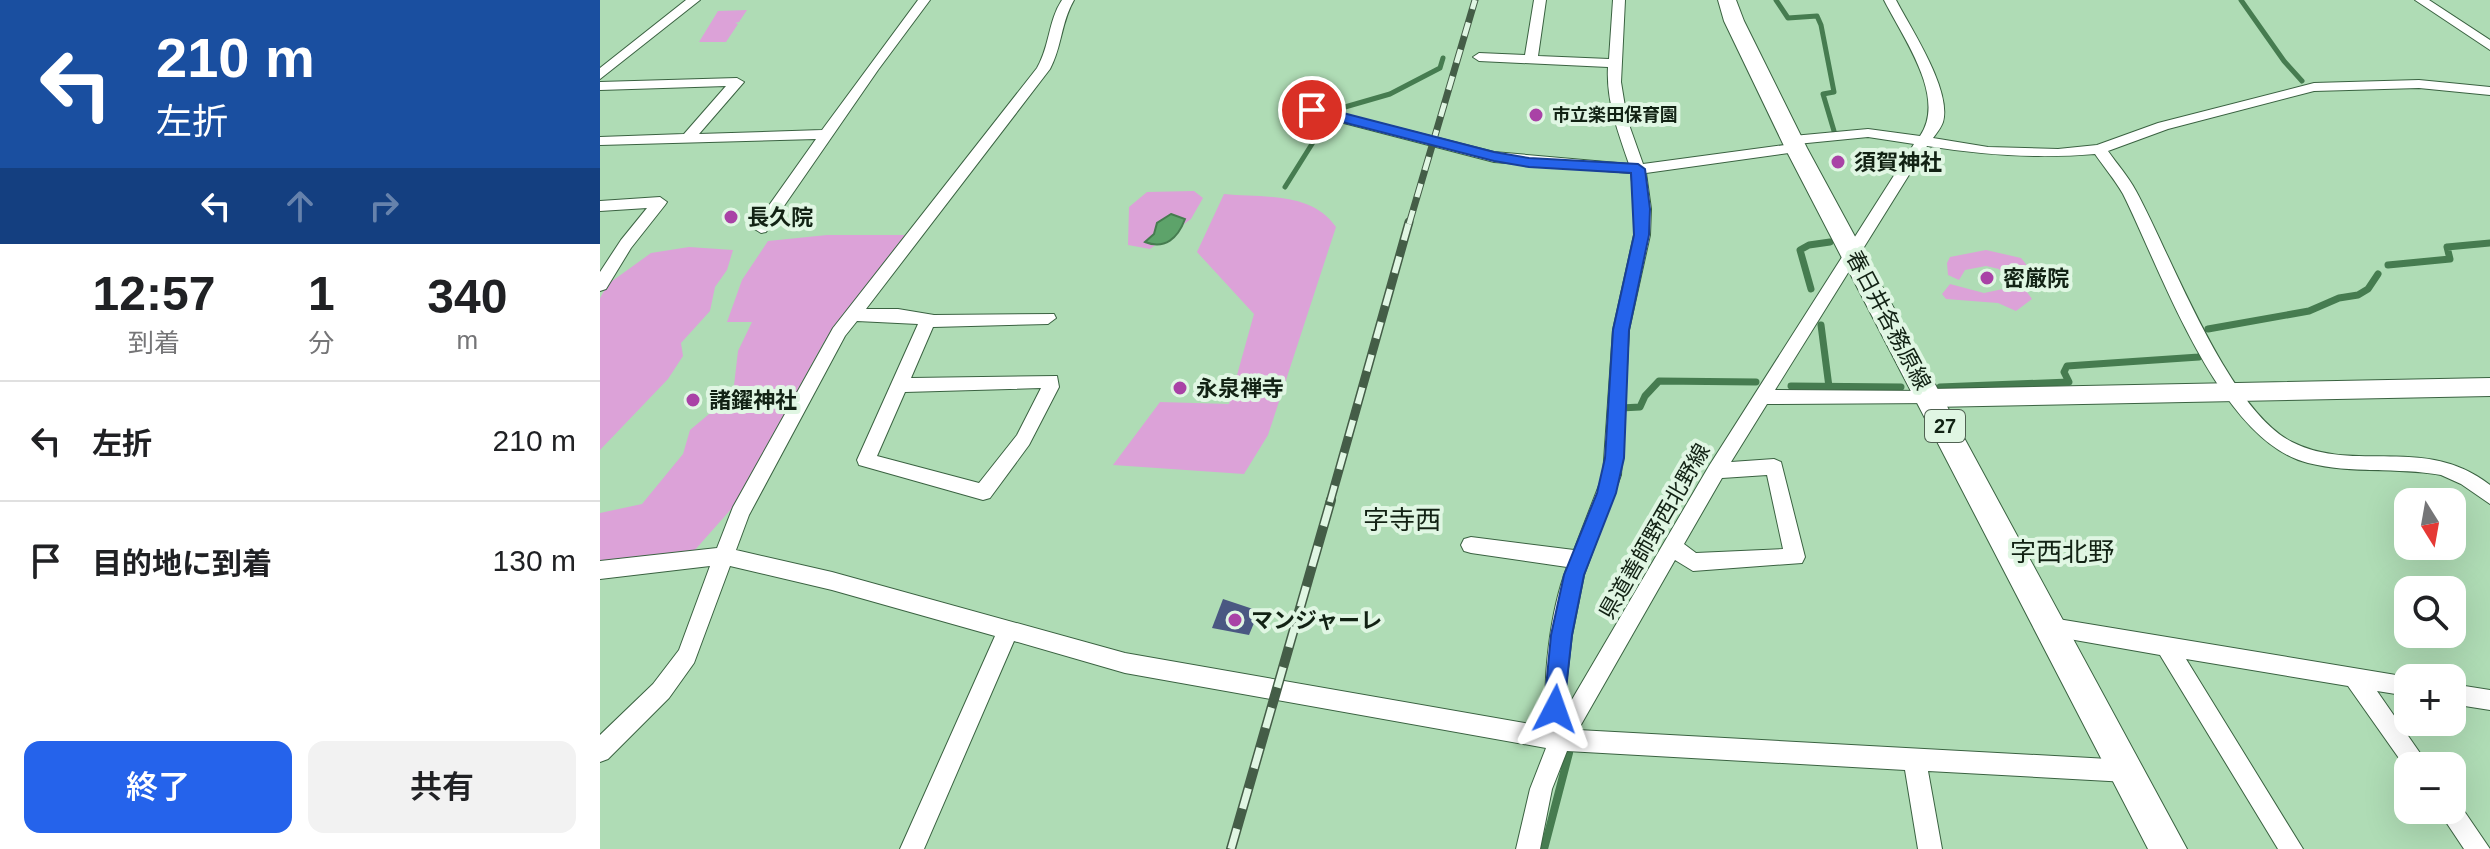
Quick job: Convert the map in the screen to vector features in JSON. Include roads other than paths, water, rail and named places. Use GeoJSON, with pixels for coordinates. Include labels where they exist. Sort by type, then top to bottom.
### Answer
{"type":"FeatureCollection","features":[{"type":"Feature","properties":{"kind":"main road","name":"春日井各務原線"},"geometry":{"type":"LineString","coordinates":[[1727,0],[1734,21],[1795,144],[2168,849]]}},
{"type":"Feature","properties":{"kind":"street"},"geometry":{"type":"LineString","coordinates":[[600,75],[694,0]]}},
{"type":"Feature","properties":{"kind":"street"},"geometry":{"type":"LineString","coordinates":[[761,228],[924,0]]}},
{"type":"Feature","properties":{"kind":"street"},"geometry":{"type":"LineString","coordinates":[[600,751],[661,691],[687,656],[740,513],[839,332],[1043,69],[1055,49],[1053,29],[1068,0]]}},
{"type":"Feature","properties":{"kind":"street"},"geometry":{"type":"LineString","coordinates":[[1531,59],[1540,0]]}},
{"type":"Feature","properties":{"kind":"street"},"geometry":{"type":"LineString","coordinates":[[1560,740],[1554,694],[1567,607],[1574,575],[1607,493],[1615,458],[1621,330],[1642,235],[1643,209],[1638,169],[1620,119],[1614,82],[1619,0]]}},
{"type":"Feature","properties":{"kind":"street","name":"県道善師野西北野線"},"geometry":{"type":"LineString","coordinates":[[1528,849],[1541,789],[1560,740],[1716,471],[1852,250],[1936,123],[1937,101],[1923,64],[1890,0]]}},
{"type":"Feature","properties":{"kind":"street"},"geometry":{"type":"LineString","coordinates":[[2421,0],[2490,46]]}},
{"type":"Feature","properties":{"kind":"street"},"geometry":{"type":"LineString","coordinates":[[1479,57],[1615,63]]}},
{"type":"Feature","properties":{"kind":"street"},"geometry":{"type":"LineString","coordinates":[[600,86],[737,82],[687,139]]}},
{"type":"Feature","properties":{"kind":"street"},"geometry":{"type":"LineString","coordinates":[[1287,104],[1494,157],[1638,169],[1853,132],[1924,144],[2026,154],[2099,149],[2163,126],[2314,87],[2419,84],[2490,91]]}},
{"type":"Feature","properties":{"kind":"street"},"geometry":{"type":"LineString","coordinates":[[600,141],[826,134]]}},
{"type":"Feature","properties":{"kind":"street"},"geometry":{"type":"LineString","coordinates":[[2099,149],[2128,191],[2152,243],[2232,391],[2254,423],[2282,445],[2312,458],[2411,462],[2456,472],[2481,486],[2490,496]]}},
{"type":"Feature","properties":{"kind":"street"},"geometry":{"type":"LineString","coordinates":[[600,206],[660,202],[626,244],[600,285]]}},
{"type":"Feature","properties":{"kind":"street"},"geometry":{"type":"LineString","coordinates":[[852,315],[898,315],[928,320],[1048,318]]}},
{"type":"Feature","properties":{"kind":"street"},"geometry":{"type":"LineString","coordinates":[[899,385],[1051,381],[1023,440],[983,492],[866,460],[899,385],[928,320]]}},
{"type":"Feature","properties":{"kind":"street"},"geometry":{"type":"LineString","coordinates":[[1762,397],[1931,398],[2490,387]]}},
{"type":"Feature","properties":{"kind":"street"},"geometry":{"type":"LineString","coordinates":[[1672,547],[1693,562],[1795,557],[1774,467],[1716,471]]}},
{"type":"Feature","properties":{"kind":"street"},"geometry":{"type":"LineString","coordinates":[[1471,545],[1581,560]]}},
{"type":"Feature","properties":{"kind":"street"},"geometry":{"type":"LineString","coordinates":[[600,570],[724,556],[832,581],[1125,663],[1560,740],[2127,771]]}},
{"type":"Feature","properties":{"kind":"street"},"geometry":{"type":"LineString","coordinates":[[2052,627],[2394,684]]}},
{"type":"Feature","properties":{"kind":"street"},"geometry":{"type":"LineString","coordinates":[[912,849],[1008,630]]}},
{"type":"Feature","properties":{"kind":"street"},"geometry":{"type":"LineString","coordinates":[[2166,645],[2291,849]]}},
{"type":"Feature","properties":{"kind":"street"},"geometry":{"type":"LineString","coordinates":[[2354,677],[2408,752]]}},
{"type":"Feature","properties":{"kind":"street"},"geometry":{"type":"LineString","coordinates":[[2466,696],[2490,700]]}},
{"type":"Feature","properties":{"kind":"street"},"geometry":{"type":"LineString","coordinates":[[1915,760],[1930,849]]}},
{"type":"Feature","properties":{"kind":"street"},"geometry":{"type":"LineString","coordinates":[[2460,824],[2478,849]]}},
{"type":"Feature","properties":{"kind":"waterway"},"geometry":{"type":"LineString","coordinates":[[1776,0],[1788,18],[1817,16],[1821,25],[1834,92],[1823,94],[1834,131]]}},
{"type":"Feature","properties":{"kind":"waterway"},"geometry":{"type":"LineString","coordinates":[[2241,0],[2302,81]]}},
{"type":"Feature","properties":{"kind":"waterway"},"geometry":{"type":"LineString","coordinates":[[1338,109],[1390,94],[1440,68],[1443,58]]}},
{"type":"Feature","properties":{"kind":"waterway"},"geometry":{"type":"LineString","coordinates":[[1285,187],[1327,120]]}},
{"type":"Feature","properties":{"kind":"waterway"},"geometry":{"type":"LineString","coordinates":[[1811,289],[1800,250],[1809,245],[1830,242]]}},
{"type":"Feature","properties":{"kind":"waterway"},"geometry":{"type":"LineString","coordinates":[[2388,265],[2450,259],[2447,247],[2490,243]]}},
{"type":"Feature","properties":{"kind":"waterway"},"geometry":{"type":"LineString","coordinates":[[2208,329],[2309,311],[2339,298],[2358,295],[2368,289],[2378,274]]}},
{"type":"Feature","properties":{"kind":"waterway"},"geometry":{"type":"LineString","coordinates":[[1821,325],[1829,386]]}},
{"type":"Feature","properties":{"kind":"waterway"},"geometry":{"type":"LineString","coordinates":[[1940,387],[2069,382],[2064,372],[2067,366],[2199,357],[2204,352]]}},
{"type":"Feature","properties":{"kind":"waterway"},"geometry":{"type":"LineString","coordinates":[[1621,414],[1621,408],[1640,407],[1645,396],[1659,381],[1756,382]]}},
{"type":"Feature","properties":{"kind":"waterway"},"geometry":{"type":"LineString","coordinates":[[1791,386],[1829,386]]}},
{"type":"Feature","properties":{"kind":"waterway"},"geometry":{"type":"LineString","coordinates":[[1829,386],[1901,387]]}},
{"type":"Feature","properties":{"kind":"waterway"},"geometry":{"type":"LineString","coordinates":[[1544,849],[1569,753]]}},
{"type":"Feature","properties":{"kind":"railway"},"geometry":{"type":"LineString","coordinates":[[1409,224],[1475,0]]}},
{"type":"Feature","properties":{"kind":"railway"},"geometry":{"type":"LineString","coordinates":[[1330,502],[1409,222]]}},
{"type":"Feature","properties":{"kind":"railway"},"geometry":{"type":"LineString","coordinates":[[1231,849],[1331,500]]}},
{"type":"Feature","properties":{"kind":"place","name":"市立楽田保育園"},"geometry":{"type":"Point","coordinates":[1536,115]}},
{"type":"Feature","properties":{"kind":"place","name":"須賀神社"},"geometry":{"type":"Point","coordinates":[1838,162]}},
{"type":"Feature","properties":{"kind":"place","name":"長久院"},"geometry":{"type":"Point","coordinates":[731,217]}},
{"type":"Feature","properties":{"kind":"place","name":"密厳院"},"geometry":{"type":"Point","coordinates":[1987,278]}},
{"type":"Feature","properties":{"kind":"place","name":"永泉禅寺"},"geometry":{"type":"Point","coordinates":[1180,388]}},
{"type":"Feature","properties":{"kind":"place","name":"諸鑃神社"},"geometry":{"type":"Point","coordinates":[693,400]}},
{"type":"Feature","properties":{"kind":"place","name":"マンジャーレ"},"geometry":{"type":"Point","coordinates":[1235,620]}},
{"type":"Feature","properties":{"kind":"district","name":"字寺西"},"geometry":{"type":"Point","coordinates":[1402,520]}},
{"type":"Feature","properties":{"kind":"district","name":"字西北野"},"geometry":{"type":"Point","coordinates":[2062,552]}}]}
